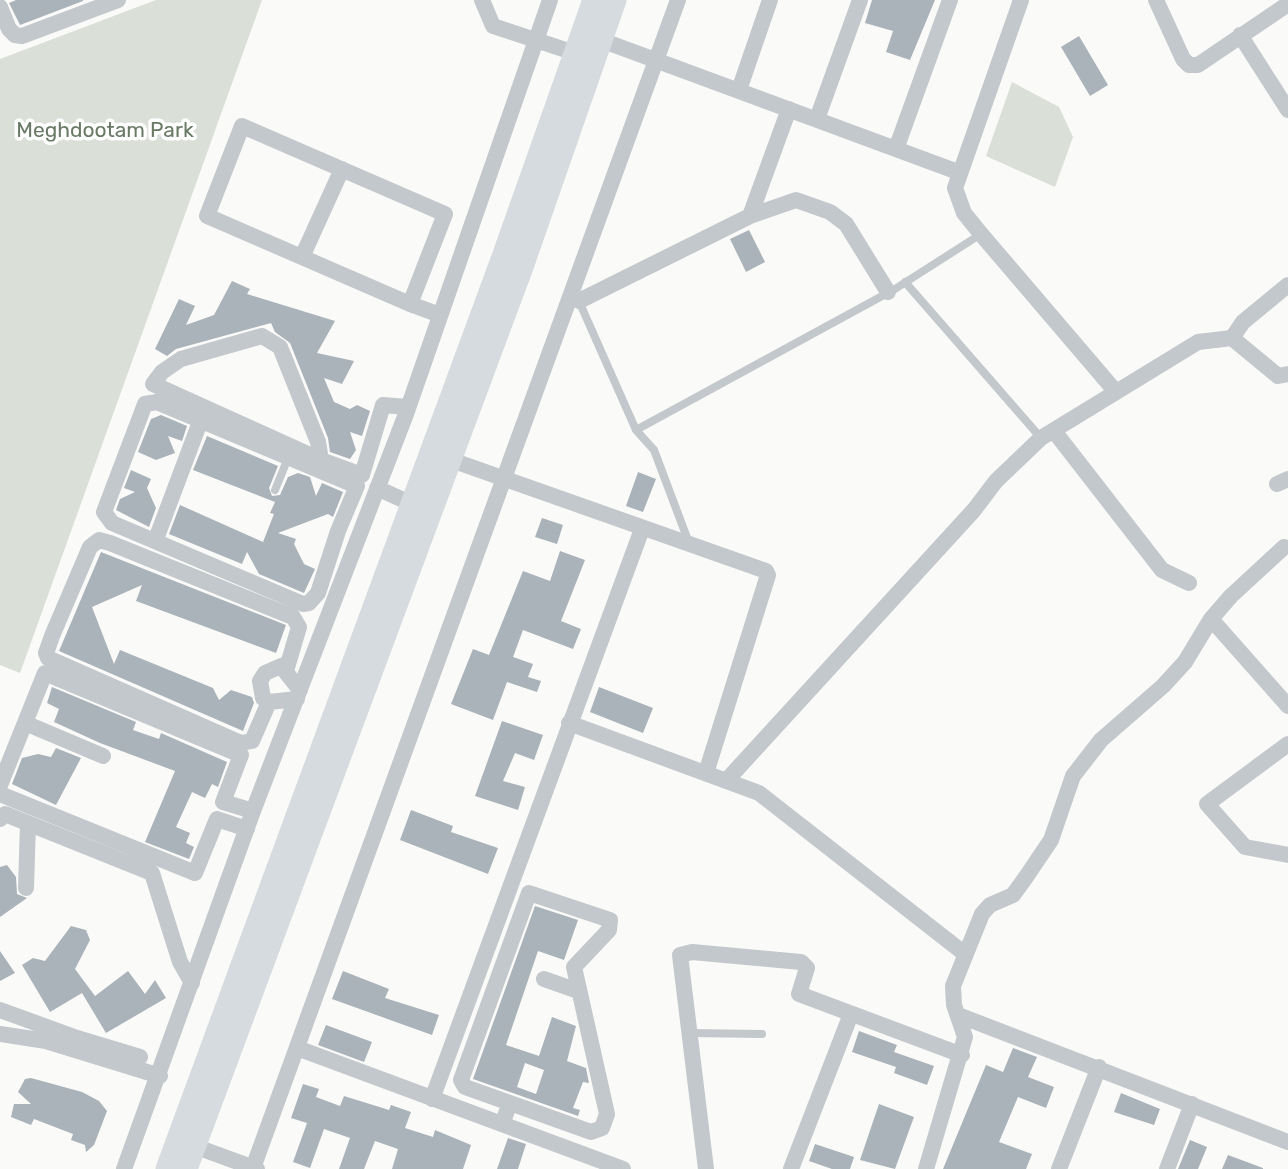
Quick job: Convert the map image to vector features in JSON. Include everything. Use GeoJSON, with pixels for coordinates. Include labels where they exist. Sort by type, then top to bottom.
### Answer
{"type":"FeatureCollection","features":[{"type":"Feature","properties":{"kind":"street"},"geometry":{"type":"LineString","coordinates":[[0,7],[9,29],[15,35],[22,36],[80,7],[118,0]]}},
{"type":"Feature","properties":{"kind":"street"},"geometry":{"type":"LineString","coordinates":[[482,0],[493,26],[575,53]]}},
{"type":"Feature","properties":{"kind":"street"},"geometry":{"type":"LineString","coordinates":[[124,1169],[160,1076],[253,811],[408,407],[550,0]]}},
{"type":"Feature","properties":{"kind":"street"},"geometry":{"type":"LineString","coordinates":[[186,1169],[440,456],[594,0]]}},
{"type":"Feature","properties":{"kind":"street"},"geometry":{"type":"LineString","coordinates":[[167,1169],[412,504],[440,456],[615,0]]}},
{"type":"Feature","properties":{"kind":"street"},"geometry":{"type":"LineString","coordinates":[[194,1146],[255,1168],[504,479],[576,295],[678,0]]}},
{"type":"Feature","properties":{"kind":"street"},"geometry":{"type":"LineString","coordinates":[[738,90],[770,0]]}},
{"type":"Feature","properties":{"kind":"street"},"geometry":{"type":"LineString","coordinates":[[817,119],[860,0]]}},
{"type":"Feature","properties":{"kind":"street"},"geometry":{"type":"LineString","coordinates":[[896,149],[950,0]]}},
{"type":"Feature","properties":{"kind":"street"},"geometry":{"type":"LineString","coordinates":[[1021,0],[958,172],[955,188],[958,201],[981,234],[1116,392]]}},
{"type":"Feature","properties":{"kind":"street"},"geometry":{"type":"LineString","coordinates":[[1156,0],[1163,9],[1189,65],[1198,65],[1288,4]]}},
{"type":"Feature","properties":{"kind":"street"},"geometry":{"type":"LineString","coordinates":[[1240,35],[1288,110]]}},
{"type":"Feature","properties":{"kind":"street"},"geometry":{"type":"LineString","coordinates":[[601,40],[958,172]]}},
{"type":"Feature","properties":{"kind":"street"},"geometry":{"type":"LineString","coordinates":[[750,216],[789,110]]}},
{"type":"Feature","properties":{"kind":"street"},"geometry":{"type":"LineString","coordinates":[[410,304],[445,214],[242,126],[207,216],[410,304],[440,315]]}},
{"type":"Feature","properties":{"kind":"street"},"geometry":{"type":"LineString","coordinates":[[302,257],[342,169]]}},
{"type":"Feature","properties":{"kind":"street"},"geometry":{"type":"LineString","coordinates":[[576,295],[750,216],[796,200],[830,212],[846,224],[888,292]]}},
{"type":"Feature","properties":{"kind":"street"},"geometry":{"type":"LineString","coordinates":[[1232,338],[1242,322],[1288,285]]}},
{"type":"Feature","properties":{"kind":"street"},"geometry":{"type":"LineString","coordinates":[[321,460],[318,442],[280,348],[262,336],[181,359],[162,372],[153,384],[321,460],[362,475],[383,405],[408,407]]}},
{"type":"Feature","properties":{"kind":"street"},"geometry":{"type":"LineString","coordinates":[[726,781],[965,520],[996,481],[1047,434],[1198,342],[1232,338],[1278,376],[1288,374]]}},
{"type":"Feature","properties":{"kind":"street"},"geometry":{"type":"LineString","coordinates":[[157,402],[288,458],[357,486],[338,531],[318,593],[309,603],[303,604],[112,523],[104,512],[145,404],[157,402]]}},
{"type":"Feature","properties":{"kind":"street"},"geometry":{"type":"LineString","coordinates":[[156,540],[200,422]]}},
{"type":"Feature","properties":{"kind":"street"},"geometry":{"type":"LineString","coordinates":[[1047,434],[1162,570],[1189,583]]}},
{"type":"Feature","properties":{"kind":"street"},"geometry":{"type":"LineString","coordinates":[[440,456],[642,529],[763,569],[768,575],[706,773]]}},
{"type":"Feature","properties":{"kind":"street"},"geometry":{"type":"LineString","coordinates":[[377,488],[412,504]]}},
{"type":"Feature","properties":{"kind":"street"},"geometry":{"type":"LineString","coordinates":[[432,1099],[642,529]]}},
{"type":"Feature","properties":{"kind":"street"},"geometry":{"type":"LineString","coordinates":[[338,531],[359,538]]}},
{"type":"Feature","properties":{"kind":"street"},"geometry":{"type":"LineString","coordinates":[[269,702],[251,741],[241,743],[48,658],[46,653],[52,636],[90,547],[99,540],[110,543],[293,617],[299,627],[286,671]]}},
{"type":"Feature","properties":{"kind":"street"},"geometry":{"type":"LineString","coordinates":[[926,1169],[962,1055],[965,1037],[952,995],[982,914],[990,905],[1013,895],[1051,840],[1073,776],[1101,740],[1163,686],[1185,662],[1211,619],[1231,596],[1284,547]]}},
{"type":"Feature","properties":{"kind":"street"},"geometry":{"type":"LineString","coordinates":[[328,560],[347,566]]}},
{"type":"Feature","properties":{"kind":"street"},"geometry":{"type":"LineString","coordinates":[[1211,619],[1288,706]]}},
{"type":"Feature","properties":{"kind":"street"},"geometry":{"type":"LineString","coordinates":[[281,666],[298,694],[269,702],[263,698],[260,681],[274,667],[281,666]]}},
{"type":"Feature","properties":{"kind":"street"},"geometry":{"type":"LineString","coordinates":[[0,785],[46,673],[241,755],[195,873],[0,794]]}},
{"type":"Feature","properties":{"kind":"street"},"geometry":{"type":"LineString","coordinates":[[25,723],[103,756]]}},
{"type":"Feature","properties":{"kind":"street"},"geometry":{"type":"LineString","coordinates":[[569,723],[759,793],[965,954]]}},
{"type":"Feature","properties":{"kind":"street"},"geometry":{"type":"LineString","coordinates":[[1288,744],[1207,804],[1245,847],[1288,855]]}},
{"type":"Feature","properties":{"kind":"street"},"geometry":{"type":"LineString","coordinates":[[223,802],[253,811]]}},
{"type":"Feature","properties":{"kind":"street"},"geometry":{"type":"LineString","coordinates":[[0,818],[5,814],[152,873],[180,961],[192,983]]}},
{"type":"Feature","properties":{"kind":"street"},"geometry":{"type":"LineString","coordinates":[[217,819],[247,829]]}},
{"type":"Feature","properties":{"kind":"street"},"geometry":{"type":"LineString","coordinates":[[26,888],[27,823]]}},
{"type":"Feature","properties":{"kind":"street"},"geometry":{"type":"LineString","coordinates":[[510,886],[610,920],[609,930],[574,967],[607,1114],[602,1128],[591,1132],[465,1087],[461,1080],[529,893]]}},
{"type":"Feature","properties":{"kind":"street"},"geometry":{"type":"LineString","coordinates":[[706,1169],[680,955],[692,952],[801,962],[807,968],[799,994],[962,1055]]}},
{"type":"Feature","properties":{"kind":"street"},"geometry":{"type":"LineString","coordinates":[[544,979],[578,990]]}},
{"type":"Feature","properties":{"kind":"street"},"geometry":{"type":"LineString","coordinates":[[0,1010],[140,1057]]}},
{"type":"Feature","properties":{"kind":"street"},"geometry":{"type":"LineString","coordinates":[[791,1169],[851,1014]]}},
{"type":"Feature","properties":{"kind":"street"},"geometry":{"type":"LineString","coordinates":[[958,1015],[1099,1067],[1288,1142]]}},
{"type":"Feature","properties":{"kind":"street"},"geometry":{"type":"LineString","coordinates":[[0,1034],[46,1041],[160,1076]]}},
{"type":"Feature","properties":{"kind":"street"},"geometry":{"type":"LineString","coordinates":[[297,1048],[623,1169]]}},
{"type":"Feature","properties":{"kind":"street"},"geometry":{"type":"LineString","coordinates":[[1059,1169],[1099,1067]]}},
{"type":"Feature","properties":{"kind":"street"},"geometry":{"type":"LineString","coordinates":[[502,1124],[510,1103]]}},
{"type":"Feature","properties":{"kind":"street"},"geometry":{"type":"LineString","coordinates":[[1167,1169],[1192,1104]]}},
{"type":"Feature","properties":{"kind":"street"},"geometry":{"type":"LineString","coordinates":[[521,1131],[529,1110]]}},
{"type":"Feature","properties":{"kind":"lane"},"geometry":{"type":"LineString","coordinates":[[636,430],[888,292],[981,234]]}},
{"type":"Feature","properties":{"kind":"lane"},"geometry":{"type":"LineString","coordinates":[[905,282],[1047,434]]}},
{"type":"Feature","properties":{"kind":"lane"},"geometry":{"type":"LineString","coordinates":[[576,295],[636,430],[654,450],[691,546]]}},
{"type":"Feature","properties":{"kind":"lane"},"geometry":{"type":"LineString","coordinates":[[275,490],[288,458]]}},
{"type":"Feature","properties":{"kind":"lane"},"geometry":{"type":"LineString","coordinates":[[690,1033],[762,1034]]}},
{"type":"Feature","properties":{"kind":"green space","name":"Meghdootam Park"},"geometry":{"type":"Polygon","coordinates":[[[156,0],[262,0],[20,673],[0,665],[0,59],[156,0]]]}},
{"type":"Feature","properties":{"kind":"green space"},"geometry":{"type":"Polygon","coordinates":[[[1012,82],[1059,107],[1073,137],[1055,187],[986,156],[1012,82]]]}},
{"type":"Feature","properties":{"kind":"building"},"geometry":{"type":"Polygon","coordinates":[[[16,0],[83,1],[20,25],[9,3],[16,0]]]}},
{"type":"Feature","properties":{"kind":"building"},"geometry":{"type":"Polygon","coordinates":[[[872,0],[935,0],[910,60],[886,52],[893,31],[865,23],[872,0]]]}},
{"type":"Feature","properties":{"kind":"building"},"geometry":{"type":"Polygon","coordinates":[[[1079,36],[1108,85],[1090,96],[1061,47],[1079,36]]]}},
{"type":"Feature","properties":{"kind":"building"},"geometry":{"type":"Polygon","coordinates":[[[749,230],[765,262],[746,272],[730,239],[749,230]]]}},
{"type":"Feature","properties":{"kind":"building"},"geometry":{"type":"Polygon","coordinates":[[[232,281],[250,289],[247,294],[335,321],[317,353],[354,361],[342,384],[324,378],[334,402],[350,409],[357,405],[370,411],[362,436],[350,432],[356,450],[350,459],[330,452],[328,438],[290,343],[275,332],[271,323],[176,349],[167,356],[155,349],[179,299],[195,306],[186,325],[214,315],[232,281]]]}},
{"type":"Feature","properties":{"kind":"building"},"geometry":{"type":"Polygon","coordinates":[[[161,415],[187,426],[182,441],[168,436],[175,453],[156,460],[138,452],[151,419],[161,415]]]}},
{"type":"Feature","properties":{"kind":"building"},"geometry":{"type":"Polygon","coordinates":[[[207,436],[278,466],[269,488],[272,496],[280,495],[288,477],[298,473],[310,477],[316,496],[322,483],[343,492],[333,517],[328,514],[278,533],[296,539],[294,544],[304,564],[315,569],[304,593],[259,574],[247,552],[242,564],[169,534],[180,505],[263,542],[274,514],[270,513],[275,502],[193,470],[207,436]]]}},
{"type":"Feature","properties":{"kind":"building"},"geometry":{"type":"Polygon","coordinates":[[[131,470],[151,479],[147,488],[156,508],[149,527],[116,510],[120,499],[135,492],[124,488],[131,470]]]}},
{"type":"Feature","properties":{"kind":"building"},"geometry":{"type":"Polygon","coordinates":[[[638,472],[656,479],[643,512],[626,506],[638,472]]]}},
{"type":"Feature","properties":{"kind":"building"},"geometry":{"type":"Polygon","coordinates":[[[542,518],[563,525],[557,544],[535,537],[542,518]]]}},
{"type":"Feature","properties":{"kind":"building"},"geometry":{"type":"Polygon","coordinates":[[[560,551],[585,560],[561,621],[581,629],[573,649],[523,630],[513,657],[533,664],[528,677],[541,681],[537,692],[507,682],[493,720],[451,704],[473,649],[489,655],[523,571],[550,581],[560,551]]]}},
{"type":"Feature","properties":{"kind":"building"},"geometry":{"type":"Polygon","coordinates":[[[101,552],[286,625],[276,653],[136,601],[142,585],[92,607],[114,664],[120,650],[213,688],[219,700],[231,690],[252,697],[254,703],[243,731],[59,651],[101,552]]]}},
{"type":"Feature","properties":{"kind":"building"},"geometry":{"type":"Polygon","coordinates":[[[52,687],[136,722],[133,730],[159,739],[161,733],[227,762],[218,787],[212,784],[205,798],[192,792],[176,827],[190,833],[186,843],[194,847],[189,859],[145,842],[175,771],[100,743],[54,722],[59,709],[47,703],[52,687]]]}},
{"type":"Feature","properties":{"kind":"building"},"geometry":{"type":"Polygon","coordinates":[[[599,687],[653,708],[643,733],[590,712],[599,687]]]}},
{"type":"Feature","properties":{"kind":"building"},"geometry":{"type":"Polygon","coordinates":[[[502,721],[543,735],[534,760],[515,753],[503,781],[525,787],[518,810],[475,796],[502,721]]]}},
{"type":"Feature","properties":{"kind":"building"},"geometry":{"type":"Polygon","coordinates":[[[56,748],[81,758],[56,805],[12,784],[22,758],[38,754],[51,757],[56,748]]]}},
{"type":"Feature","properties":{"kind":"building"},"geometry":{"type":"Polygon","coordinates":[[[411,810],[453,826],[451,832],[498,848],[488,874],[400,840],[411,810]]]}},
{"type":"Feature","properties":{"kind":"building"},"geometry":{"type":"Polygon","coordinates":[[[7,865],[16,877],[17,894],[27,898],[0,917],[0,867],[7,865]]]}},
{"type":"Feature","properties":{"kind":"building"},"geometry":{"type":"Polygon","coordinates":[[[535,906],[578,920],[564,960],[538,951],[506,1045],[539,1056],[552,1017],[576,1026],[567,1061],[586,1068],[589,1083],[583,1082],[573,1108],[580,1110],[578,1116],[473,1079],[535,906]],[[525,1063],[517,1087],[536,1094],[544,1070],[525,1063]]]}},
{"type":"Feature","properties":{"kind":"building"},"geometry":{"type":"Polygon","coordinates":[[[71,926],[86,930],[90,940],[75,969],[95,996],[128,971],[145,994],[155,980],[166,998],[106,1033],[82,993],[50,1012],[22,965],[33,958],[45,961],[71,926]]]}},
{"type":"Feature","properties":{"kind":"building"},"geometry":{"type":"Polygon","coordinates":[[[0,951],[15,973],[0,981],[0,951]]]}},
{"type":"Feature","properties":{"kind":"building"},"geometry":{"type":"Polygon","coordinates":[[[343,971],[389,989],[385,998],[439,1015],[432,1035],[332,999],[343,971]]]}},
{"type":"Feature","properties":{"kind":"building"},"geometry":{"type":"Polygon","coordinates":[[[326,1025],[372,1042],[364,1062],[318,1045],[326,1025]]]}},
{"type":"Feature","properties":{"kind":"building"},"geometry":{"type":"Polygon","coordinates":[[[859,1031],[897,1045],[894,1052],[934,1066],[927,1085],[894,1073],[896,1067],[852,1052],[859,1031]]]}},
{"type":"Feature","properties":{"kind":"building"},"geometry":{"type":"Polygon","coordinates":[[[1013,1048],[1037,1057],[1028,1077],[1054,1087],[1046,1108],[1018,1097],[999,1142],[1032,1154],[1026,1169],[943,1169],[986,1065],[1003,1072],[1013,1048]]]}},
{"type":"Feature","properties":{"kind":"building"},"geometry":{"type":"Polygon","coordinates":[[[31,1078],[82,1092],[99,1101],[107,1111],[94,1145],[86,1152],[85,1145],[71,1140],[73,1134],[34,1119],[31,1125],[11,1117],[14,1104],[31,1104],[18,1092],[25,1079],[31,1078]]]}},
{"type":"Feature","properties":{"kind":"building"},"geometry":{"type":"Polygon","coordinates":[[[303,1084],[319,1089],[316,1097],[340,1106],[344,1096],[389,1110],[391,1105],[411,1112],[405,1128],[433,1137],[435,1130],[471,1145],[463,1169],[392,1169],[398,1149],[375,1141],[364,1169],[339,1169],[350,1138],[324,1129],[310,1168],[293,1162],[307,1123],[291,1118],[303,1084]]]}},
{"type":"Feature","properties":{"kind":"building"},"geometry":{"type":"Polygon","coordinates":[[[1121,1093],[1160,1109],[1154,1125],[1114,1112],[1121,1093]]]}},
{"type":"Feature","properties":{"kind":"building"},"geometry":{"type":"Polygon","coordinates":[[[879,1104],[914,1117],[895,1169],[860,1160],[879,1104]]]}},
{"type":"Feature","properties":{"kind":"building"},"geometry":{"type":"Polygon","coordinates":[[[508,1138],[526,1144],[518,1169],[497,1169],[508,1138]]]}},
{"type":"Feature","properties":{"kind":"building"},"geometry":{"type":"Polygon","coordinates":[[[1190,1140],[1207,1147],[1198,1169],[1178,1169],[1190,1140]]]}},
{"type":"Feature","properties":{"kind":"building"},"geometry":{"type":"Polygon","coordinates":[[[815,1144],[854,1157],[850,1169],[832,1169],[809,1161],[815,1144]]]}},
{"type":"Feature","properties":{"kind":"building"},"geometry":{"type":"Polygon","coordinates":[[[1228,1155],[1263,1168],[1263,1169],[1222,1169],[1228,1155]]]}}]}
